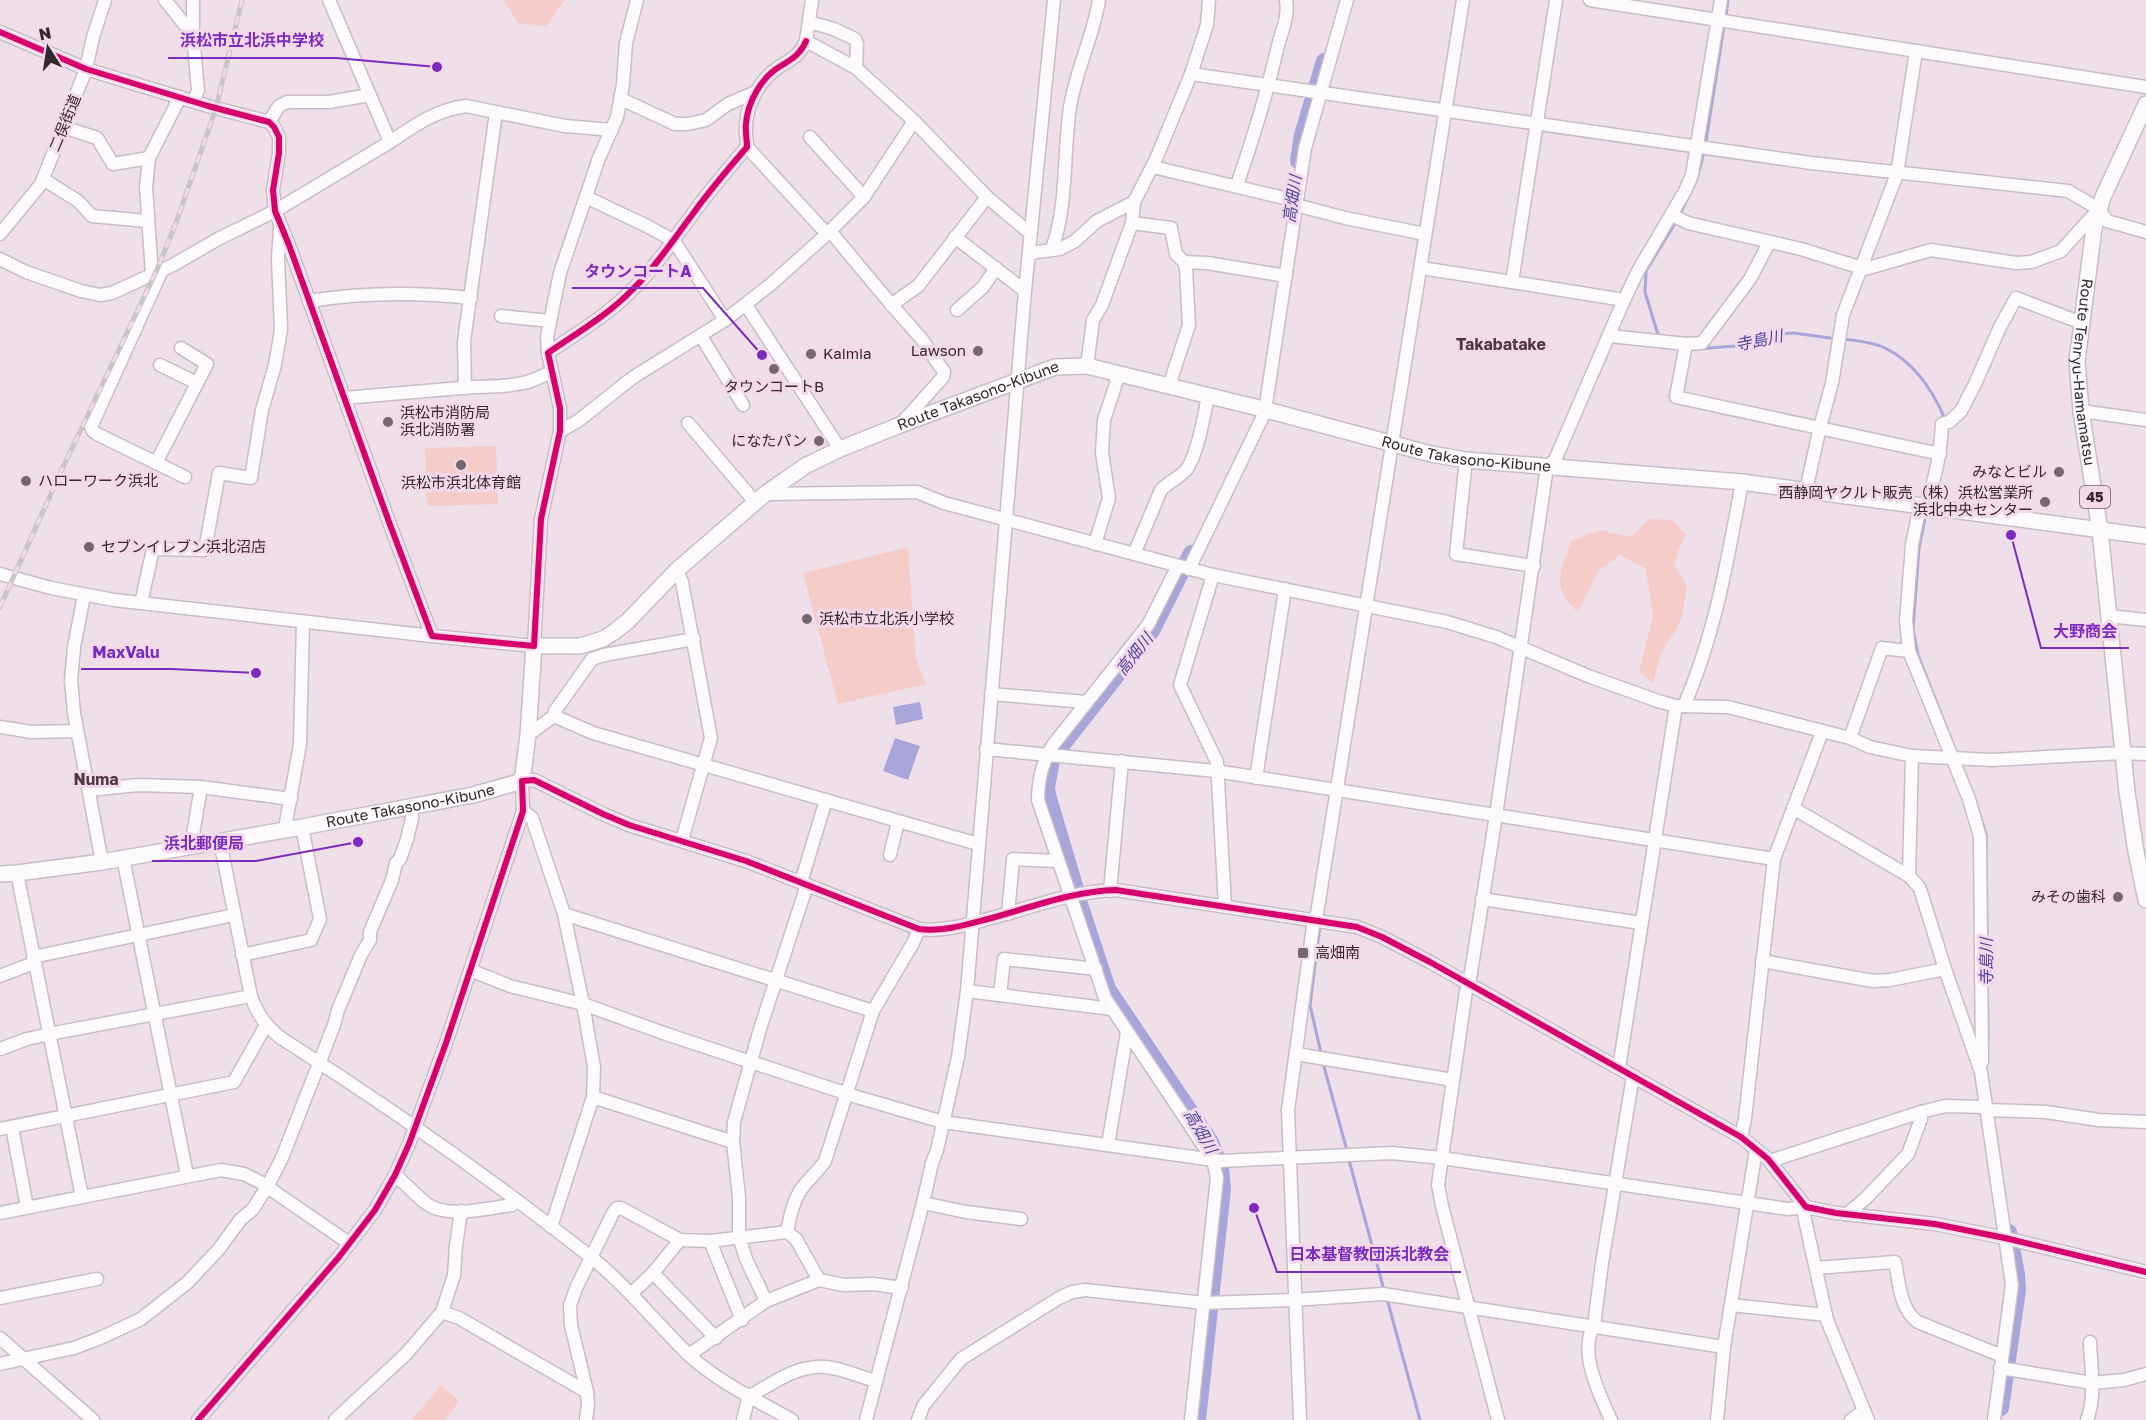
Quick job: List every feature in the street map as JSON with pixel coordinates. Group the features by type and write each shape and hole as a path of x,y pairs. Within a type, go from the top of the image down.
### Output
{"main road":[{"name":"Route Tenryu-Hamamatsu","path":"2146,104 2099,209 2094,228 2077,361 2081,411 2100,530 2122,753 2141,852 2146,900"},
{"name":"Route Takasono-Kibune","path":"534,646 572,647 603,639 628,621 677,570 760,498 805,466 900,425 1055,367 1087,366 1394,444 1466,460 1742,482 2146,536"},
{"path":"522,781 528,735 534,646"},
{"name":"Route Takasono-Kibune","path":"0,874 102,862 285,828 302,827 493,791 522,781"}],"street":[{"name":"二俣街道","path":"0,234 43,179 86,69 105,0"},
{"path":"165,0 193,35"},
{"path":"194,0 193,35 198,90 194,101"},
{"path":"329,0 390,142"},
{"path":"0,574 84,596 534,646 541,519 560,431 560,408 546,342 560,273 599,158 617,117 626,44 637,0"},
{"path":"812,0 803,49 796,57 775,70 756,92 746,121 747,147 829,233 922,340 944,374 900,425"},
{"path":"866,1420 944,1122 958,1057 967,991 1025,291 1054,0"},
{"path":"1053,249 1059,229 1072,97 1092,34 1099,0"},
{"path":"1087,366 1093,320 1102,305 1132,223 1134,202 1153,167 1191,74 1207,25 1209,0"},
{"path":"1237,185 1258,126 1269,85 1287,14 1286,0"},
{"path":"1191,1420 1208,1303 1217,1179 1216,1160 1105,998 1038,800 1038,782 1047,754 1148,625 1184,568 1265,410 1282,276 1315,92 1347,0"},
{"path":"1300,1420 1288,1159 1289,1090 1394,444 1463,0"},
{"path":"1512,282 1556,0"},
{"path":"1590,0 2146,87"},
{"path":"1498,1420 1438,1185 1466,991 1469,985 1522,647 1547,467 1556,460 1638,271 1676,217 1692,175 1721,0"},
{"path":"809,22 834,29 855,39 857,44 856,68"},
{"path":"0,32 86,69 269,122 274,127 279,137 273,190 275,212 432,636"},
{"path":"806,41 856,68 915,121 987,197 1031,234"},
{"path":"1806,490 1832,383 1843,315 1897,174 1916,51"},
{"path":"1191,74 1897,174 2068,191 2099,209 2107,220 2146,231"},
{"path":"621,99 675,124 688,124 706,120 728,104 756,92"},
{"path":"269,122 279,106 288,102 329,102 370,94"},
{"path":"180,97 149,158 146,187 147,221 157,272 91,427 97,434 185,477"},
{"path":"0,259 26,273 100,295 124,289 218,239 275,212 430,115 450,108 466,106 565,126 612,130"},
{"path":"465,387 464,341 496,113"},
{"path":"560,431 578,422 648,368 746,305 829,233 864,197 915,121"},
{"path":"63,127 97,138 113,164 149,158"},
{"path":"810,137 864,197"},
{"path":"548,353 591,324 628,294 674,241 716,183 747,147"},
{"path":"1153,167 1237,185 1346,218 1425,234"},
{"path":"43,179 78,201 92,216 147,221"},
{"path":"586,197 674,241 725,320"},
{"path":"891,305 918,286 987,197"},
{"path":"1029,253 1060,249 1075,241 1096,221 1134,202"},
{"path":"1676,217 1688,223 1801,249 1865,269 1931,250 2016,263 2031,262 2061,251 2099,209"},
{"path":"1132,223 1172,228 1176,254 1184,262 1186,269 1189,325 1169,386"},
{"path":"141,603 153,549 205,550 219,473 251,478 262,410 275,364 281,330 278,259 281,224"},
{"path":"955,237 1025,291"},
{"path":"1610,336 1660,341 1686,347 1702,343 1750,279 1769,243"},
{"path":"1184,262 1207,263 1282,276"},
{"path":"957,310 983,287 996,268"},
{"path":"1421,268 1624,300"},
{"path":"309,301 376,293 437,294 471,298"},
{"path":"1981,1072 1980,837 1957,758 1909,651 1906,620 1912,545 1923,505 1937,472 1945,423 1961,411 2016,298 2082,323"},
{"path":"746,305 840,449"},
{"path":"501,316 550,321"},
{"path":"701,336 743,405"},
{"path":"1686,347 1676,397 1940,454"},
{"path":"156,463 206,367 206,362 181,348"},
{"path":"160,365 197,383"},
{"path":"344,398 465,387 507,387 538,379 551,371"},
{"path":"1095,544 1109,498 1102,453 1104,420 1119,374"},
{"path":"1134,554 1161,490 1186,470 1201,430 1208,396"},
{"path":"2081,411 2146,420"},
{"path":"688,423 760,498 917,492 945,503 1184,568 1448,622 1522,647 1588,676 1680,706 1728,707 1850,738 1870,747 1912,756 1992,760 2122,753 2146,754"},
{"path":"1466,460 1456,554 1534,566"},
{"path":"1619,1068 1641,923 1680,706 1699,671 1720,600 1742,482"},
{"path":"677,570 682,582 694,639 711,738 682,840"},
{"path":"1213,575 1180,685 1216,762 1224,906"},
{"path":"1256,778 1285,589"},
{"path":"84,596 74,647 71,681 77,730 102,862"},
{"path":"2109,616 2146,620"},
{"path":"285,828 300,744 303,622"},
{"path":"528,735 554,716 555,711 592,659 694,639"},
{"path":"1850,738 1882,648 1909,651"},
{"path":"991,694 1086,702"},
{"path":"554,716 593,733 978,844"},
{"path":"0,727 32,732 77,730"},
{"path":"1741,1137 1745,1119 1774,859 1822,732"},
{"path":"986,749 1216,771 1774,859"},
{"path":"1909,876 1912,756"},
{"path":"1110,891 1122,761"},
{"path":"198,1420 332,1266 375,1210 395,1175 415,1127 523,811 522,781 534,780 603,814 644,830 682,840 919,929 944,930 1070,897 1110,891 1131,891 1357,927 1374,933 1741,1137 1770,1161 1806,1207"},
{"path":"89,790 138,785 201,787 291,799"},
{"path":"191,846 201,787"},
{"path":"766,1301 739,1237 739,1197 733,1142 737,1106 776,981 826,800"},
{"path":"0,1364 74,1348 141,1319 176,1293 205,1264 240,1220 253,1209 282,1158 338,1010 361,955 370,940 370,932 407,839 412,806"},
{"path":"1793,808 1909,876 1919,887 1981,1072 2009,1239 2012,1285 2004,1366 1994,1420"},
{"path":"523,811 532,818 564,914 594,1067 593,1097 551,1227"},
{"path":"890,855 898,822"},
{"path":"242,955 311,940 320,919 302,827"},
{"path":"220,841 251,996 256,1010 266,1025 281,1038 415,1127 592,1258 632,1294 689,1355 705,1368 792,1420"},
{"path":"123,858 187,1175"},
{"path":"1008,914 1013,859 1058,861"},
{"path":"17,873 82,1197"},
{"path":"1482,899 1641,923"},
{"path":"564,914 873,1011"},
{"path":"0,976 34,960 140,934 234,915"},
{"path":"787,1232 793,1205 801,1189 825,1161 873,1011 919,929"},
{"path":"1000,995 1004,958 1096,969"},
{"path":"1762,961 1873,981 1890,980 1945,969"},
{"path":"470,970 510,986 583,1004 669,1035 944,1122 1216,1160 1288,1159 1391,1153 1442,1158 1748,1204 1788,1209 1806,1207 1847,1214 1917,1221 2009,1239 2146,1272"},
{"path":"967,991 1112,1009"},
{"path":"0,1049 49,1034 251,996"},
{"path":"27,1207 6,1128 234,1082 266,1025"},
{"path":"1108,1145 1127,1032"},
{"path":"1296,1054 1453,1080"},
{"path":"1611,1420 1598,1390 1589,1355 1589,1335 1594,1326 1614,1184 1633,1076"},
{"path":"593,1097 733,1142"},
{"path":"1770,1161 1945,1106 2046,1112 2099,1120 2146,1122"},
{"path":"1847,1214 1908,1154 1921,1119 1921,1112"},
{"path":"1717,1420 1724,1347 1756,1150"},
{"path":"0,1213 187,1175 231,1170 244,1174 267,1187 349,1243"},
{"path":"395,1175 428,1204 444,1211 512,1205 517,1201"},
{"path":"923,1203 966,1212 1020,1219"},
{"path":"1806,1207 1804,1215 1826,1316 1866,1416 1851,1420"},
{"path":"586,1420 588,1405 586,1392 569,1312 572,1296 617,1208 621,1208 680,1240 710,1241 787,1232 796,1239 819,1280"},
{"path":"335,1420 406,1354 442,1311 454,1275 460,1211"},
{"path":"632,1294 680,1240"},
{"path":"710,1241 742,1320"},
{"path":"1816,1268 1895,1262 1905,1309 1910,1317 2004,1366 2092,1383 2124,1380 2146,1374"},
{"path":"653,1273 716,1338"},
{"path":"0,1298 97,1279"},
{"path":"689,1355 766,1301 819,1280 844,1285 873,1284 902,1288"},
{"path":"918,1420 923,1406 961,1359 1072,1292 1095,1290 1208,1303 1383,1294 1724,1347"},
{"path":"1731,1305 1826,1316"},
{"path":"442,1311 459,1318 586,1392"},
{"path":"0,1338 93,1420"},
{"path":"2087,1420 2090,1412 2092,1383 2090,1342"},
{"path":"749,1395 792,1373 825,1367 876,1381"},
{"path":"742,1420 749,1395"}],"shaded area":[{"path":"504,0 565,0 546,26 518,23"},
{"name":"浜松市浜北体育館","path":"496,446 498,504 427,506 425,448"},
{"path":"1650,519 1672,520 1686,535 1679,547 1674,566 1687,584 1683,614 1661,653 1653,683 1639,672 1653,616 1646,569 1620,555 1598,571 1578,612 1564,595 1560,578 1571,541 1600,530 1631,537"},
{"path":"908,547 916,659 926,684 838,704 803,573"},
{"path":"441,1385 459,1401 445,1420 412,1420"}],"water":[{"path":"920,702 923,719 896,725 893,707"},
{"path":"895,738 920,746 908,780 883,771"}],"waterway":[{"name":"寺島川","path":"1726,16 1728,0"},
{"name":"寺島川","path":"1706,141 1724,26"},
{"name":"高畑川","path":"1298,161 1302,135 1324,61"},
{"name":"寺島川","path":"1680,214 1697,179 1704,152"},
{"name":"寺島川","path":"1659,338 1645,292 1646,271 1677,220"},
{"name":"寺島川","path":"1696,349 1735,346 1779,334 1794,333 1837,339"},
{"name":"寺島川","path":"1844,339 1880,346 1905,361 1914,369 1935,398 1945,419"},
{"name":"寺島川","path":"1945,451 1947,434"},
{"name":"寺島川","path":"1926,514 1919,548 1913,629 1918,655 1953,744"},
{"name":"高畑川","path":"1060,748 1152,631 1191,553"},
{"name":"高畑川","path":"1052,760 1047,787 1048,795 1076,889"},
{"name":"寺島川","path":"1974,797 1986,834 1988,1038"},
{"name":"高畑川","path":"1080,904 1108,989 1211,1142 1221,1169 1223,1189 1198,1420"},
{"path":"1320,925 1310,1005 1321,1053"},
{"path":"1323,1063 1346,1147"},
{"path":"1349,1160 1384,1290"},
{"name":"寺島川","path":"2001,1408 2018,1290 2009,1232"},
{"path":"1387,1299 1420,1420"}],"railway":[{"path":"0,607 63,467 156,272 176,223 216,108 242,0"}],"cycle path":[{"path":"0,32 86,69 269,122 274,127 279,137 273,190 275,211 432,636 534,646 541,519 560,431 560,408 548,353 613,308 664,254 705,197 747,147 747,115 761,84 772,72 792,59 806,41"},
{"path":"198,1420 339,1257 375,1210 395,1175 409,1144 446,1043 523,811 522,781 534,780 629,825 746,861 919,929 937,930 954,927 1084,893 1116,890 1357,927 1430,962 1741,1137 1768,1159 1806,1207 1836,1213 1935,1224 2005,1238 2146,1272"}],"place":[{"name":"浜松市立北浜中学校","path":"437,67"},
{"name":"Lawson","path":"978,351"},
{"name":"Kaimia","path":"811,354"},
{"name":"タウンコートA","path":"762,355"},
{"name":"タウンコートB","path":"774,369"},
{"name":"浜松市消防局 浜北消防署","path":"388,422"},
{"name":"になたパン","path":"819,441"},
{"name":"浜松市浜北体育館","path":"461,465"},
{"name":"みなとビル","path":"2059,472"},
{"name":"ハローワーク浜北","path":"26,481"},
{"name":"西静岡ヤクルト販売（株）浜松営業所 浜北中央センター","path":"2045,502"},
{"name":"大野商会","path":"2011,535"},
{"name":"セブンイレブン浜北沼店","path":"89,547"},
{"name":"浜松市立北浜小学校","path":"807,619"},
{"name":"MaxValu","path":"256,673"},
{"name":"浜北郵便局","path":"358,842"},
{"name":"みその歯科","path":"2118,897"},
{"name":"高畑南","path":"1303,953"},
{"name":"日本基督教団浜北教会","path":"1254,1208"}],"district":[{"name":"Takabatake","path":"1501,344"},
{"name":"Numa","path":"96,779"}]}
